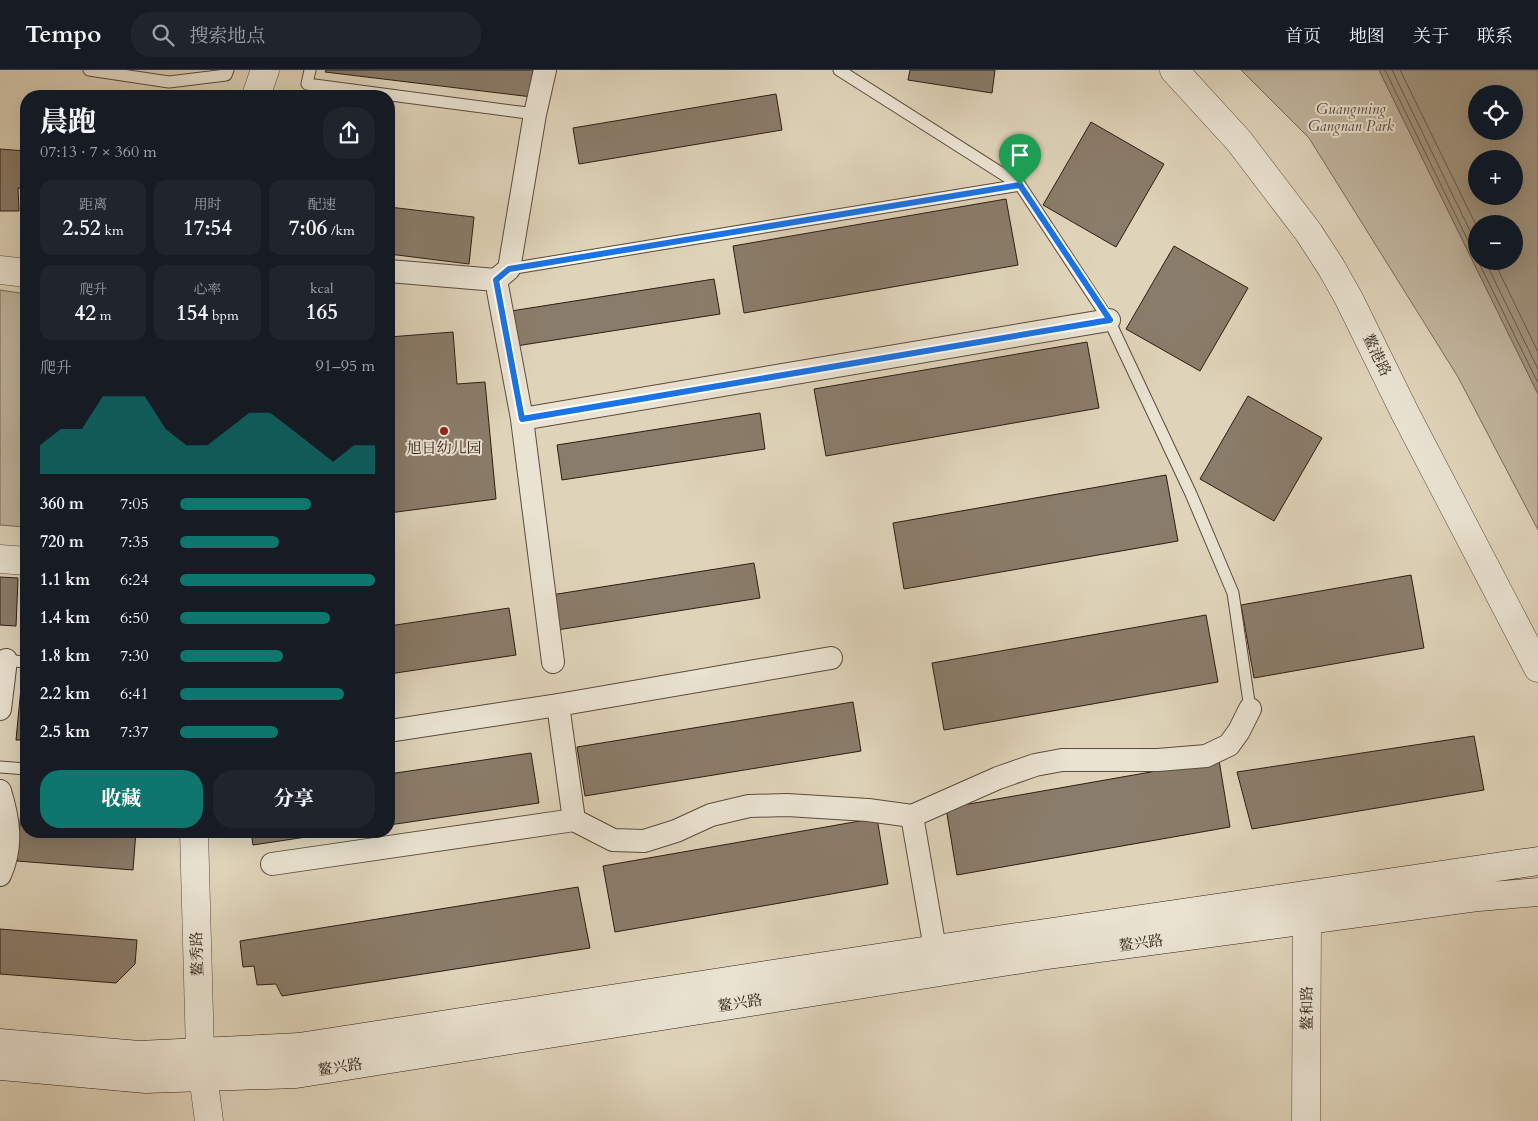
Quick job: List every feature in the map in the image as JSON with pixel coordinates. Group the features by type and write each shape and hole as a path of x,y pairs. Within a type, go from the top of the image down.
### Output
{"main road":[{"path":"258,90 264,70"},
{"name":"鳌港路","path":"1174,70 1239,141 1309,233 1331,267 1538,668"},
{"path":"0,270 20,272"},
{"path":"0,558 20,560"},
{"name":"鳌秀路","path":"194,838 202,1064 209,1121"},
{"path":"1477,884 1538,861"},
{"path":"1477,884 1538,892"},
{"name":"鳌兴路","path":"0,1043 139,1056 296,1074 938,960 1051,955 1305,909 1477,884"},
{"name":"鳌和路","path":"1305,909 1306,1121"},
{"name":"鳌兴路","path":"0,1066 146,1079 202,1064"}],"street":[{"path":"546,70 535,114 503,274 553,662"},
{"path":"395,271 503,274"},
{"path":"522,419 1110,320"},
{"path":"395,731 558,706 831,658"},
{"path":"0,708 11,661"},
{"path":"558,706 574,820"},
{"path":"272,864 574,820 613,840 644,841 676,831 711,815 749,806 787,805 868,810 912,816 998,778 1034,765 1062,760 1158,760 1206,756 1229,745 1239,731 1250,709"},
{"path":"0,791 8,817 6,862 0,875"},
{"path":"912,816 938,960"}],"lane":[{"path":"89,70 170,82 226,75 228,70"},
{"path":"310,70 307,84 353,90"},
{"path":"839,70 1020,185 1110,320 1191,494 1233,593 1250,709"},
{"path":"395,96 535,114"},
{"path":"503,274 1020,185"},
{"path":"0,767 20,769"}],"green space":[{"name":"Guangming Gangnan Park","path":"1241,70 1379,70 1468,251 1468,270 1477,270 1538,394 1538,530 1458,377 1309,138"},
{"path":"0,290 20,293 20,527 0,525"}],"water":[{"path":"1379,70 1538,70 1538,394 1477,270 1523,270 1523,215 1468,215 1468,251"}],"building":[{"path":"326,70 536,70 532,97 325,72"},
{"path":"910,70 995,70 992,93 908,80"},
{"path":"776,94 782,130 579,164 573,128"},
{"path":"1091,122 1164,164 1116,247 1043,205"},
{"path":"0,149 20,151 19,211 0,211"},
{"path":"1006,199 1018,265 744,313 733,246"},
{"path":"395,208 474,217 469,264 395,255"},
{"path":"1174,246 1248,288 1200,371 1126,329"},
{"path":"714,279 720,314 516,346 511,311"},
{"path":"453,332 457,384 485,382 496,499 395,512 395,337"},
{"path":"1087,342 1099,408 826,456 814,389"},
{"path":"1248,396 1322,438 1274,521 1200,479"},
{"path":"760,413 765,449 562,480 557,445"},
{"path":"1166,475 1178,541 904,589 893,523"},
{"path":"754,563 760,598 557,630 551,595"},
{"path":"1411,575 1424,648 1254,678 1241,605"},
{"path":"0,577 18,578 16,626 0,625"},
{"path":"509,608 516,655 395,673 395,625"},
{"path":"1206,615 1218,682 944,730 932,663"},
{"path":"20,698 20,740 16,740"},
{"path":"853,702 861,751 585,796 577,747"},
{"path":"1474,736 1484,790 1252,829 1237,772"},
{"path":"531,753 539,803 395,824 395,773"},
{"path":"1219,760 1230,827 957,875 946,808"},
{"path":"877,818 888,884 615,932 603,866"},
{"path":"20,823 20,838 135,838 133,870 17,861"},
{"path":"252,838 300,838 253,845"},
{"path":"578,887 590,948 282,996 276,984 257,985 254,966 243,967 240,941"},
{"path":"0,929 137,940 135,964 116,983 0,974"}],"place":[{"name":"旭日幼儿园","path":"444,431"}],"route":[{"path":"1020,185 1110,320 522,419 496,280 509,269 1020,185"}]}
